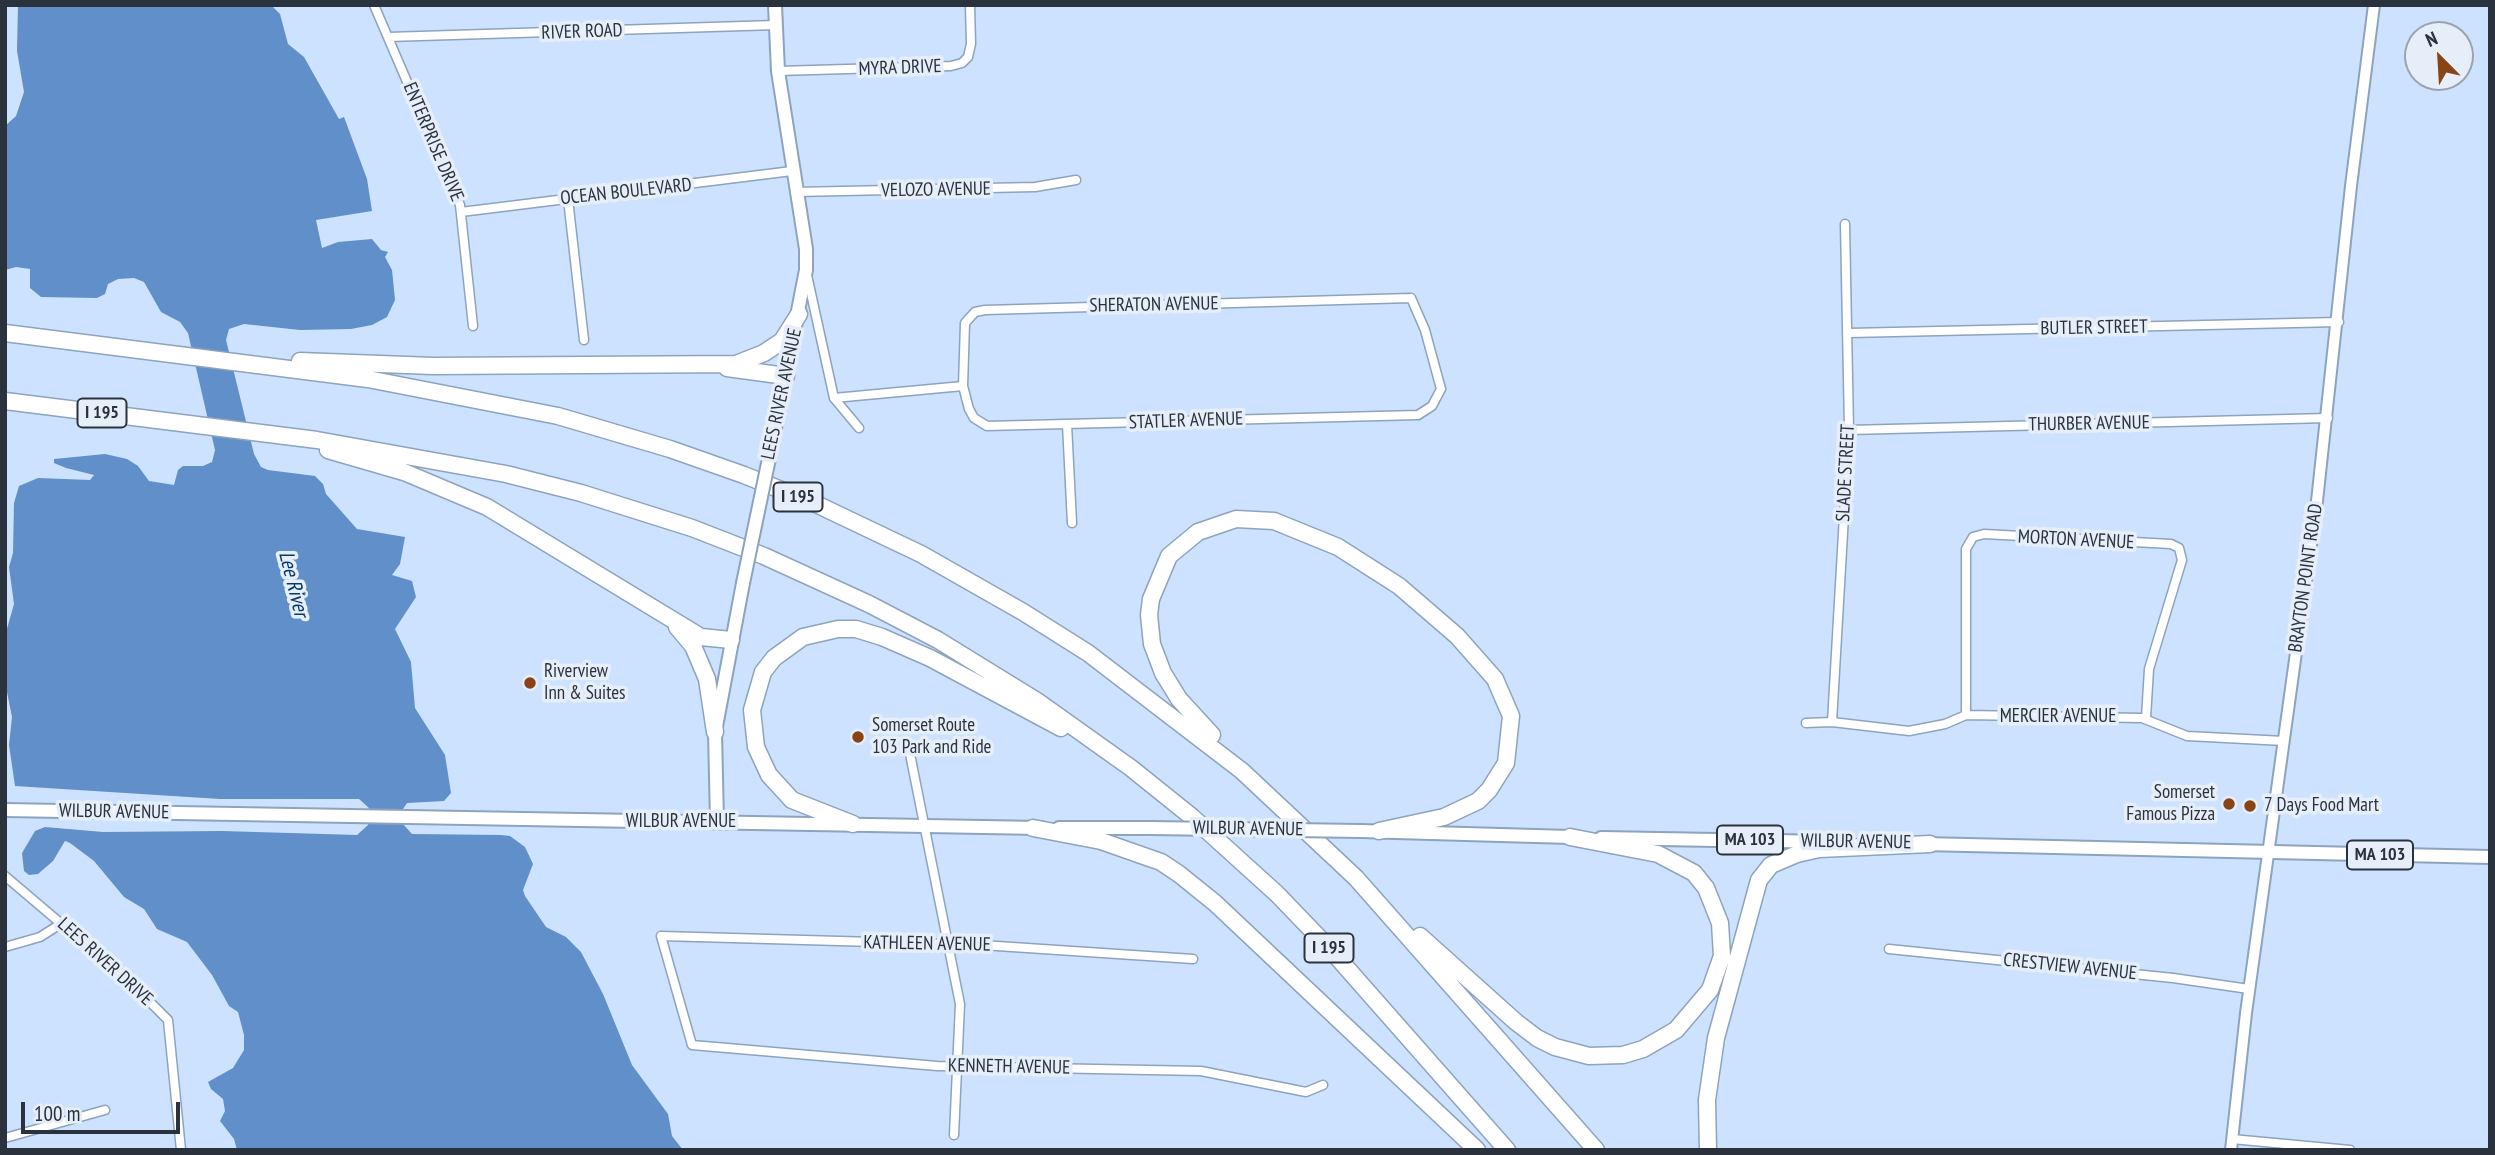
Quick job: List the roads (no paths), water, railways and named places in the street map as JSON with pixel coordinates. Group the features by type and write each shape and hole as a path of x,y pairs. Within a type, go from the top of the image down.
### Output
{"highway":[{"path":"246,363 736,363 764,353 782,341 799,314"},
{"name":"I 195","path":"5,333 432,389 558,416 670,449 816,504 944,566 1045,625 1152,699 1272,797 1356,878 1596,1150"},
{"path":"683,363 786,376"},
{"name":"I 195","path":"5,401 260,432 431,458 519,477 618,504 716,537 834,587 938,640 1037,701 1131,768 1211,834 1304,921 1507,1150"},
{"path":"278,435 404,472 487,507 701,636 731,640"},
{"path":"1272,797 1179,699 1157,660 1149,630 1151,599 1169,556 1198,532 1236,519 1274,521 1295,528 1338,547 1399,586 1431,610 1480,659 1504,696 1511,716 1509,747 1506,763 1489,790 1478,801 1444,817 1379,831"},
{"path":"659,612 681,630 697,654 707,679 715,732"},
{"path":"853,824 792,800 769,775 756,747 752,710 764,673 774,658 789,646 819,632 856,629 881,637 971,679 1131,768"},
{"path":"1033,828 1101,841 1161,862 1179,874 1215,903 1477,1150"},
{"path":"1356,878 1537,1038 1589,1056 1623,1055 1643,1049 1676,1030 1702,1004 1722,956 1720,923 1706,888 1694,873 1676,862 1658,854 1570,837"},
{"path":"1707,1150 1707,1100 1716,1038 1759,880 1772,865 1797,854 1819,849 1930,844"}],"main road":[{"name":"LEES RIVER AVENUE","path":"717,822 715,732 806,270 778,71 775,5"},
{"name":"WILBUR AVENUE","path":"5,810 1033,828 1379,831 2490,857"}],"street":[{"name":"ENTERPRISE DRIVE","path":"374,5 461,212 473,326"},
{"name":"MYRA DRIVE","path":"778,71 951,66 962,63 968,57 971,44 970,5"},
{"name":"BRAYTON POINT ROAD","path":"2231,1144 2249,989 2328,418 2351,187 2374,5"},
{"name":"RIVER ROAD","path":"388,37 776,25"},
{"name":"OCEAN BOULEVARD","path":"461,212 792,170"},
{"name":"VELOZO AVENUE","path":"795,192 1035,187 1076,180"},
{"path":"568,199 584,341"},
{"name":"SLADE STREET","path":"1832,722 1849,430 1845,224"},
{"path":"806,270 834,398 859,428"},
{"name":"SHERATON AVENUE","path":"963,386 965,323 975,313 985,310 1411,298 1425,330 1439,379 1441,390 1432,406"},
{"name":"BUTLER STREET","path":"1849,332 2339,322"},
{"path":"834,398 963,386"},
{"name":"STATLER AVENUE","path":"963,386 969,409 981,424 1418,415 1432,406"},
{"name":"THURBER AVENUE","path":"1849,430 2328,418"},
{"path":"1067,424 1072,523"},
{"name":"MORTON AVENUE","path":"1966,715 1966,549 1973,537 1984,534 2171,544 2179,548 2182,560 2148,669 2146,718"},
{"name":"MERCIER AVENUE","path":"1806,723 1832,722 1909,731 1937,726 1966,715 2146,718 2187,736 2284,741"},
{"path":"909,749 960,1004 954,1135"},
{"name":"LEES RIVER DRIVE","path":"5,876 131,983 168,1020 181,1150"},
{"path":"5,947 40,937 62,923"},
{"name":"KATHLEEN AVENUE","path":"692,1045 661,936 1078,950 1193,959"},
{"name":"CRESTVIEW AVENUE","path":"1889,949 2161,977 2249,989"},
{"name":"KENNETH AVENUE","path":"692,1045 958,1066 1201,1071 1307,1092 1323,1085"},
{"path":"5,1138 105,1110"},
{"path":"2231,1144 2350,1150"}],"water":[{"name":"Lee River","path":"18,5 273,7 280,14 288,44 304,57 339,119 344,117 367,179 372,211 316,220 322,248 338,242 372,239 381,250 388,252 385,257 392,270 395,300 387,317 372,325 351,329 300,330 244,324 229,329 226,340 254,454 261,467 268,470 315,476 323,484 326,494 357,529 405,537 400,564 392,575 412,581 416,597 395,629 411,662 415,708 445,755 451,793 444,801 407,803 401,812 402,823 412,834 510,836 525,847 533,864 523,890 525,896 546,927 566,937 581,952 603,994 632,1065 668,1114 672,1136 683,1150 237,1150 234,1139 220,1121 225,1111 223,1099 211,1089 208,1082 233,1068 244,1050 244,1035 238,1012 229,1006 212,975 187,942 157,929 144,909 124,897 94,861 70,843 65,841 53,861 38,874 29,875 24,871 22,853 35,831 45,827 103,832 222,831 357,835 368,825 369,808 359,799 220,799 15,786 9,745 12,717 5,682 5,636 14,604 9,567 13,553 14,503 19,486 38,478 90,480 94,475 66,468 54,463 54,459 105,454 127,459 138,466 149,481 174,485 178,470 183,466 203,466 212,462 215,450 188,333 180,322 161,312 144,282 134,278 118,279 108,284 105,294 97,298 41,297 30,288 30,269 16,267 5,270 5,126 16,116 24,92 17,51"}],"place":[{"name":"Riverview Inn & Suites","path":"530,683"},
{"name":"Somerset Route 103 Park and Ride","path":"858,737"},
{"name":"Somerset Famous Pizza","path":"2229,804"},
{"name":"7 Days Food Mart","path":"2250,806"}]}
